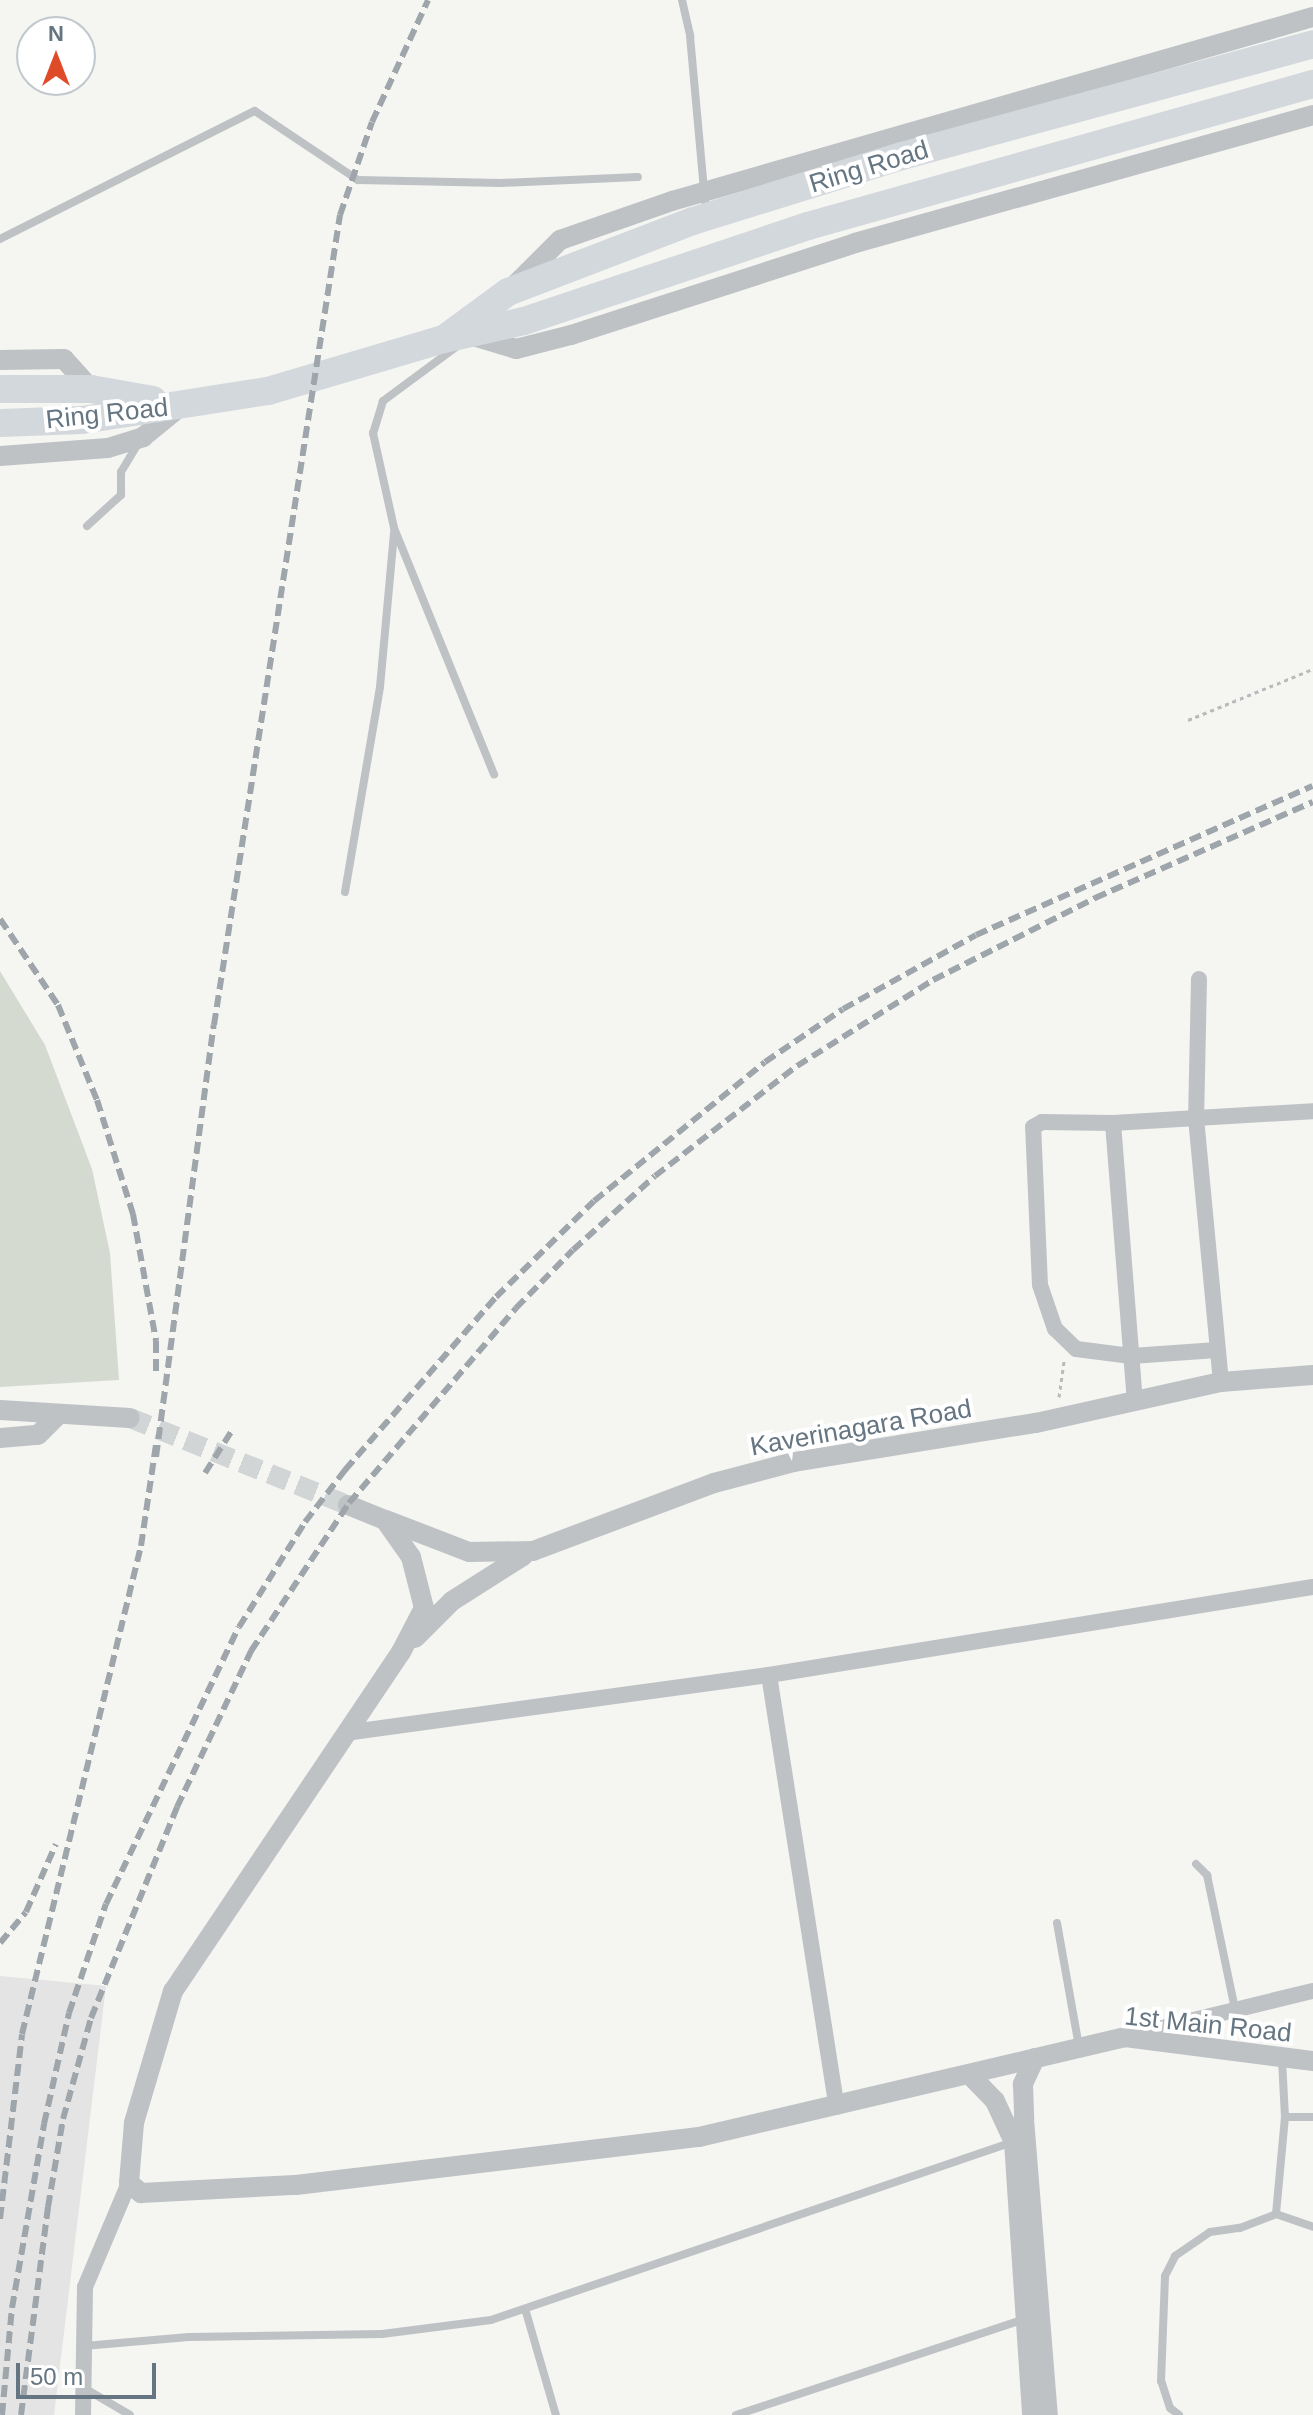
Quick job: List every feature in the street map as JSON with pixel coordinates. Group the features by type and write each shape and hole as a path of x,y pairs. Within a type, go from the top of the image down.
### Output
{"highway":[{"name":"Ring Road","path":"444,339 508,292 704,204 902,156 1313,44"},
{"name":"Ring Road","path":"0,423 82,420 268,391 444,339 473,336 808,226 1313,84"},
{"name":"Ring Road","path":"0,389 91,389 149,400 214,400"}],"street":[{"path":"704,204 1313,17"},
{"path":"473,336 516,349 544,342 855,243 1313,115"},
{"path":"0,360 64,359 91,389"},
{"path":"0,456 108,448 143,437 181,406"},
{"path":"1199,979 1196,1118 1221,1382"},
{"path":"1217,1350 1131,1356 1076,1349 1055,1329 1040,1285 1030,1137 1042,1122 1113,1123 1313,1111"},
{"path":"1113,1123 1135,1402"},
{"name":"Kaverinagara Road","path":"348,1505 469,1552 533,1551 714,1483 794,1462 1060,1417 1221,1382 1313,1375"},
{"path":"0,1410 130,1418"},
{"path":"1,1441 38,1435 58,1415"},
{"path":"83,2415 85,2287 129,2183 134,2123 173,1991 401,1652 424,1608 421,1584 411,1557 385,1520"},
{"path":"401,1652 452,1601 533,1551"},
{"path":"345,1733 769,1675 1313,1587"},
{"path":"769,1675 837,2107"},
{"path":"1125,2037 1313,1991"},
{"name":"1st Main Road","path":"129,2183 141,2193 296,2185 699,2137 1004,2068 1125,2037 1313,2061"},
{"path":"1032,2415 1033,2318 1023,2084 1035,2058"},
{"path":"970,2075 995,2101 1014,2142 1033,2318 1048,2415"}],"lane":[{"path":"682,0 690,36 704,204"},
{"path":"0,239 255,111 358,180 501,183 638,177"},
{"path":"473,336 397,387 375,414 373,433 394,528 494,774"},
{"path":"87,526 121,495 121,472 143,437"},
{"path":"345,892 380,687 394,528"},
{"path":"1196,1864 1207,1875 1235,2010"},
{"path":"1057,1923 1079,2048"},
{"path":"1276,2214 1285,2117 1282,2058"},
{"path":"1285,2117 1313,2117"},
{"path":"84,2346 189,2337 382,2334 526,2312 697,2245 1014,2142"},
{"path":"1179,2415 1170,2408 1161,2381 1165,2276 1188,2242 1276,2214 1313,2227"},
{"path":"526,2312 556,2415"},
{"path":"736,2415 1033,2318"},
{"path":"84,2388 130,2415"}],"path":[{"path":"1188,720 1313,669"},
{"path":"1060,1417 1059,1384 1068,1342"}],"shaded area":[{"path":"0,971 45,1045 92,1169 110,1253 119,1380 0,1387"},
{"path":"0,1976 106,1986 54,2415 0,2415"}],"tunnel":[{"path":"130,1418 348,1505"}],"railway":[{"path":"156,1457 214,1025 340,215 372,122 428,0"},
{"path":"2,2415 12,2308 44,2124 69,2013 106,1904 239,1627 305,1522 345,1470 496,1297 594,1201 765,1062 843,1009 976,935 1313,786"},
{"path":"21,2415 48,2207 63,2119 91,2018 177,1807 251,1651 349,1503 516,1308 573,1250 655,1176 797,1066 933,980 1095,898 1313,802"},
{"path":"0,919 58,1005 97,1100 133,1214 156,1341 156,1377"},
{"path":"205,1473 231,1432"},
{"path":"0,2219 22,2034 141,1546 156,1445"},
{"path":"0,1943 26,1912 56,1844"}]}
